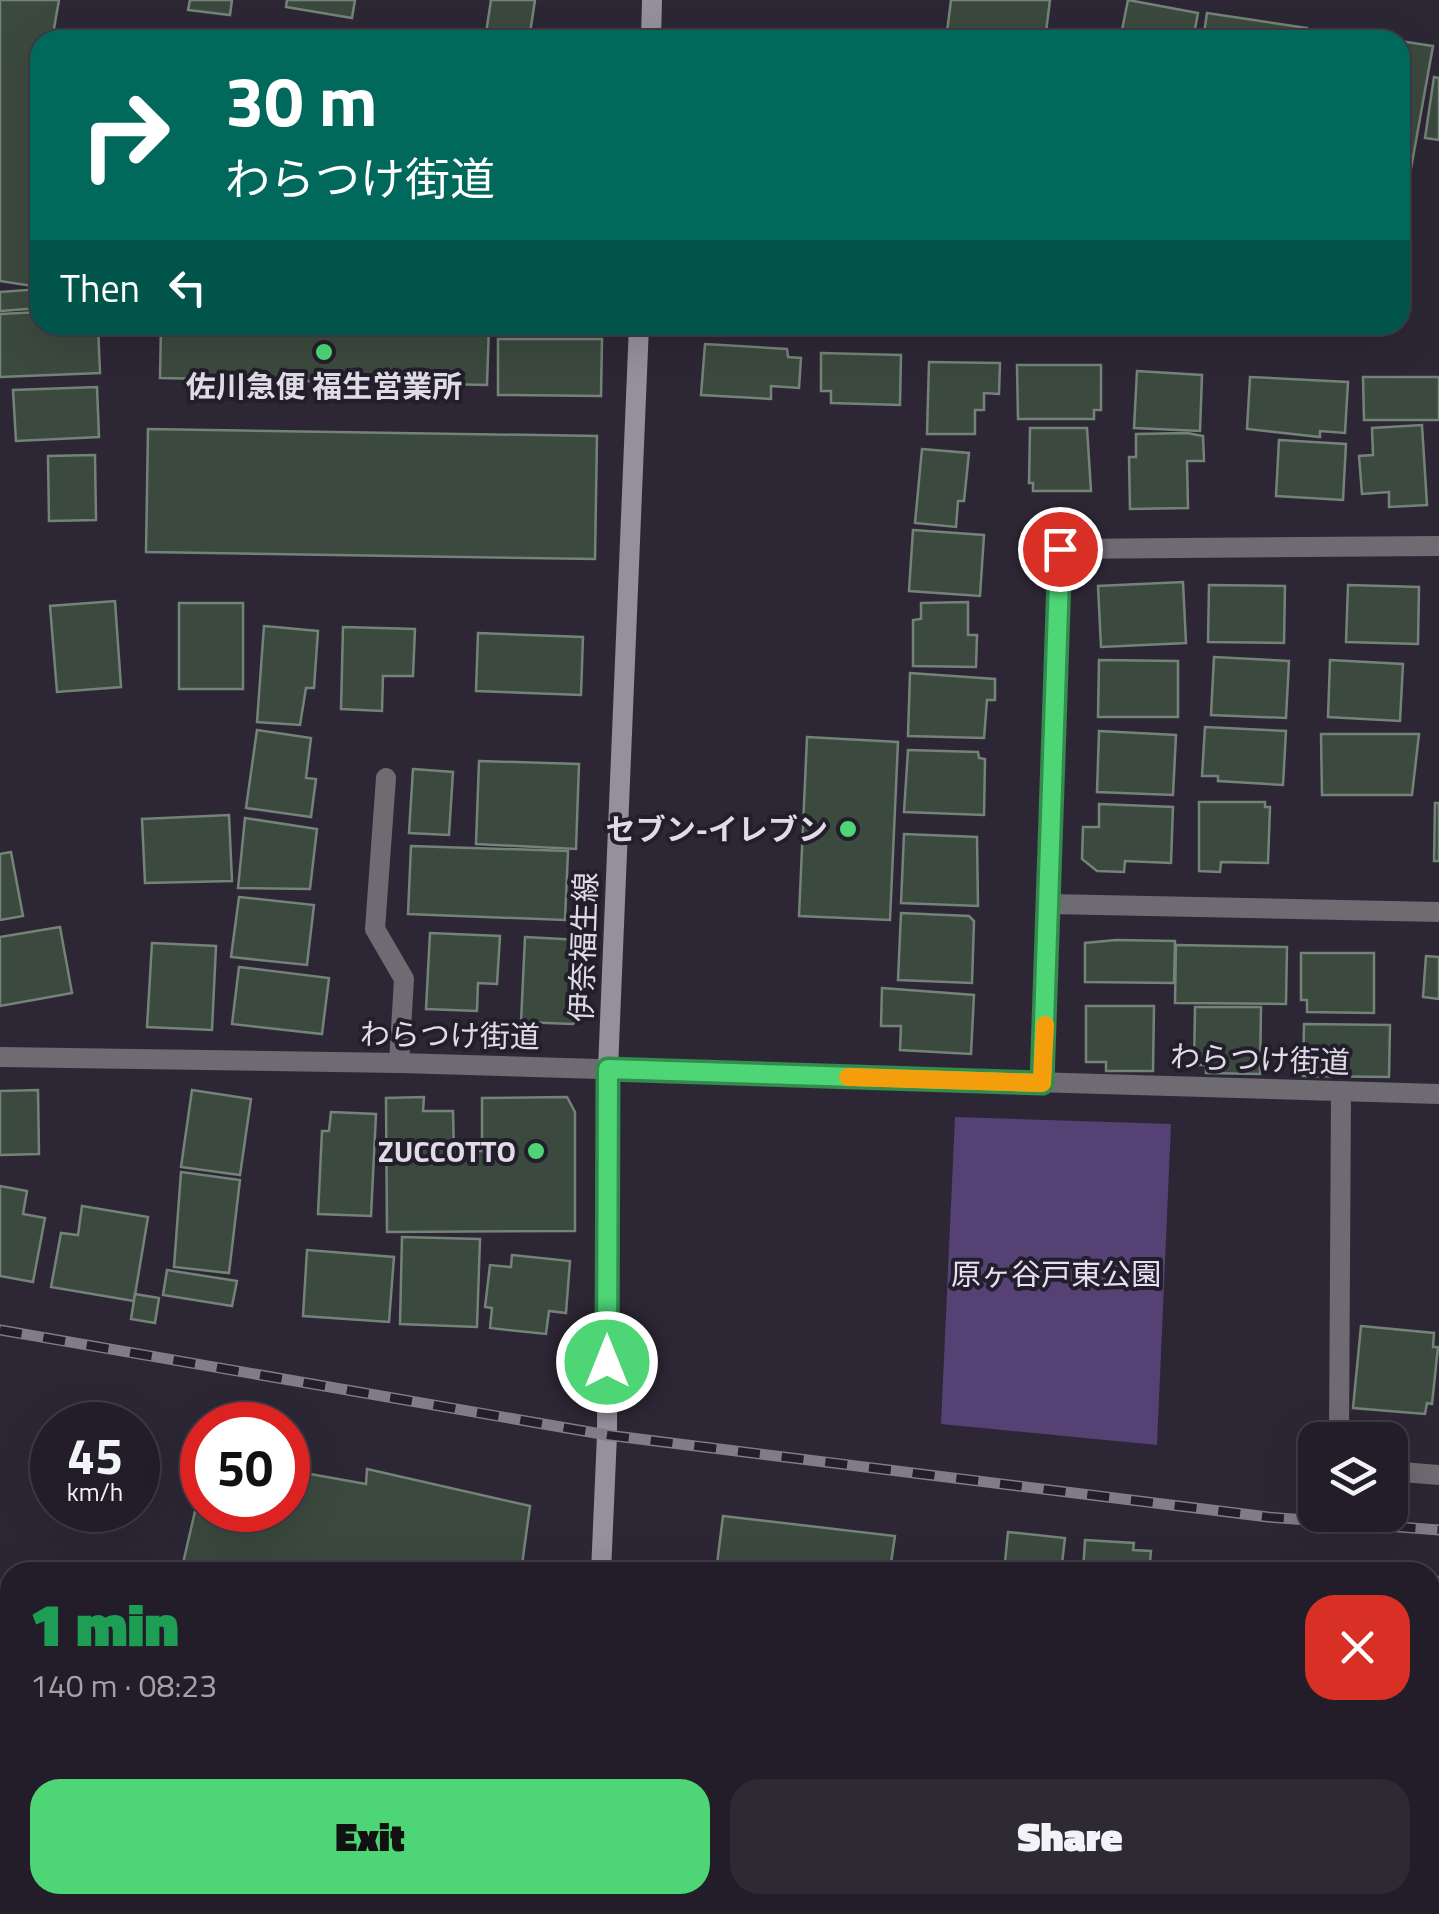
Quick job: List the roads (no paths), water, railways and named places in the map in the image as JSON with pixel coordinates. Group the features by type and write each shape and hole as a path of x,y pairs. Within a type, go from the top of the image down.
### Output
{"main road":[{"path":"651,30 652,0"},
{"name":"伊奈福生線","path":"601,1562 607,1435 608,1069 639,335"}],"street":[{"path":"1042,1083 1060,549 1439,546"},
{"path":"386,778 375,929 404,980 399,1064"},
{"path":"1050,904 1439,912"},
{"name":"わらつけ街道","path":"0,1057 608,1069 1439,1094"},
{"path":"1339,1422 1341,1091"},
{"path":"1408,1473 1439,1476"}],"railway":[{"path":"0,1330 607,1435 1268,1517 1439,1530"}],"place":[{"name":"佐川急便 福生営業所","path":"324,352"},
{"name":"セブン-イレブン","path":"848,829"},
{"name":"ZUCCOTTO","path":"536,1151"}],"park label":[{"name":"原ヶ谷戸東公園","path":"1056,1274"}]}
